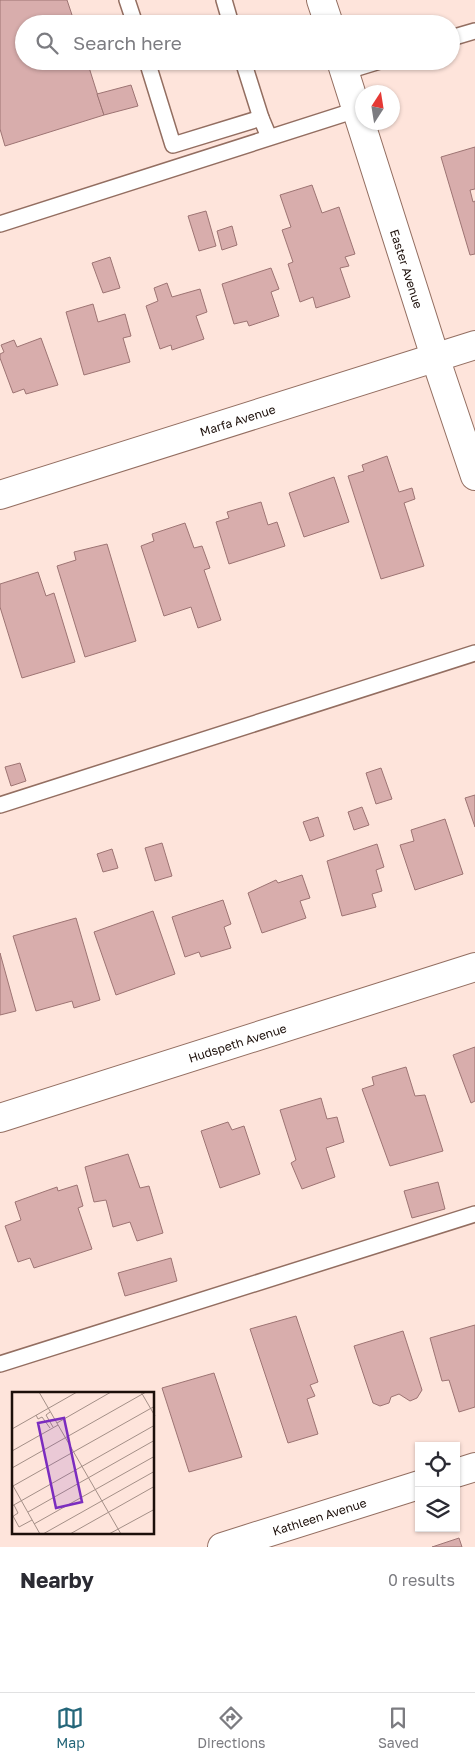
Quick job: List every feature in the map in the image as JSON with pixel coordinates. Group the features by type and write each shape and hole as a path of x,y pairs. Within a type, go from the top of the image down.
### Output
{"street":[{"path":"321,0 326,15"},
{"name":"Easter Avenue","path":"343,70 355,107"},
{"name":"Easter Avenue","path":"362,130 475,476"},
{"name":"Marfa Avenue","path":"0,495 475,345"},
{"name":"Hudspeth Avenue","path":"0,1118 475,967"},
{"path":"460,1472 475,1467"},
{"name":"Kathleen Avenue","path":"222,1547 415,1486"}],"lane":[{"path":"128,0 132,15"},
{"path":"224,0 228,15"},
{"path":"460,35 475,31"},
{"path":"150,70 173,145 261,118"},
{"path":"246,70 269,137"},
{"path":"0,224 355,110"},
{"path":"0,805 475,653"},
{"path":"0,1364 475,1214"}],"building":[{"path":"0,0 67,0 72,15 15,15 15,70 90,70 104,115 5,146 0,129"},
{"path":"131,85 138,106 104,115 97,94"},
{"path":"475,147 475,189 470,190 473,202 475,201 475,254 470,255 441,157"},
{"path":"312,185 322,213 339,207 355,254 345,257 349,266 340,268 350,297 316,308 313,297 300,302 288,264 293,262 282,230 291,227 280,195"},
{"path":"206,211 216,246 199,251 188,216"},
{"path":"232,226 237,245 222,250 217,231"},
{"path":"110,257 120,288 103,293 92,263"},
{"path":"271,268 279,289 271,292 279,316 249,326 247,321 234,324 222,284"},
{"path":"167,283 172,297 200,289 207,312 196,316 204,339 172,350 171,345 160,349 146,306 158,301 154,288"},
{"path":"93,304 98,322 125,314 131,336 123,338 130,362 84,375 66,312"},
{"path":"41,338 58,385 26,394 24,389 13,393 0,358 0,354 4,352 1,345 14,340 17,347"},
{"path":"387,456 399,492 412,488 415,499 404,503 424,566 381,579 348,476 364,471 362,465"},
{"path":"334,477 349,522 304,537 289,493"},
{"path":"261,502 268,525 277,522 285,546 229,564 216,522 229,518 227,512"},
{"path":"185,523 194,548 202,546 210,568 204,570 221,620 198,628 191,607 164,616 141,546 154,541 152,534"},
{"path":"107,544 136,641 85,657 57,566 76,560 74,552"},
{"path":"38,572 46,596 54,593 75,662 22,678 0,607 0,584"},
{"path":"20,763 26,781 11,786 5,767"},
{"path":"381,768 392,799 376,804 366,773"},
{"path":"475,795 475,827 465,798"},
{"path":"362,807 369,825 354,830 348,812"},
{"path":"318,817 324,836 310,841 303,822"},
{"path":"445,819 463,874 415,890 400,845 414,841 411,830"},
{"path":"162,843 172,876 155,881 145,848"},
{"path":"377,844 384,867 376,870 382,891 372,894 376,907 342,916 327,861"},
{"path":"112,849 118,868 103,872 97,854"},
{"path":"302,875 310,898 300,901 306,918 262,933 248,893 276,880 278,883"},
{"path":"223,900 231,924 224,927 231,948 201,957 199,952 185,957 172,917"},
{"path":"153,911 175,974 116,995 94,932"},
{"path":"76,918 100,1000 74,1008 72,1001 36,1011 13,936"},
{"path":"0,953 16,1011 0,1015"},
{"path":"475,1047 475,1101 471,1103 453,1055"},
{"path":"406,1067 415,1096 425,1095 443,1151 390,1166 362,1089 374,1085 372,1077"},
{"path":"321,1098 327,1119 337,1117 344,1142 326,1148 335,1177 302,1189 291,1163 296,1160 280,1110"},
{"path":"228,1122 232,1130 244,1126 260,1174 220,1188 201,1131"},
{"path":"128,1154 140,1188 149,1186 163,1233 137,1241 130,1222 113,1227 106,1200 94,1202 85,1167"},
{"path":"438,1182 445,1209 412,1218 404,1191"},
{"path":"77,1185 83,1206 78,1208 92,1249 34,1268 30,1258 18,1262 5,1226 21,1220 15,1202 57,1187 58,1191"},
{"path":"171,1258 177,1281 125,1296 118,1273"},
{"path":"296,1316 318,1382 310,1385 315,1396 307,1399 318,1434 288,1443 250,1329"},
{"path":"475,1325 475,1407 459,1412 449,1380 442,1381 430,1338"},
{"path":"403,1331 422,1390 417,1398 410,1401 399,1394 391,1397 389,1403 380,1406 373,1403 354,1346"},
{"path":"214,1373 242,1457 189,1472 162,1388"},
{"path":"459,1538 462,1547 432,1547"}]}
